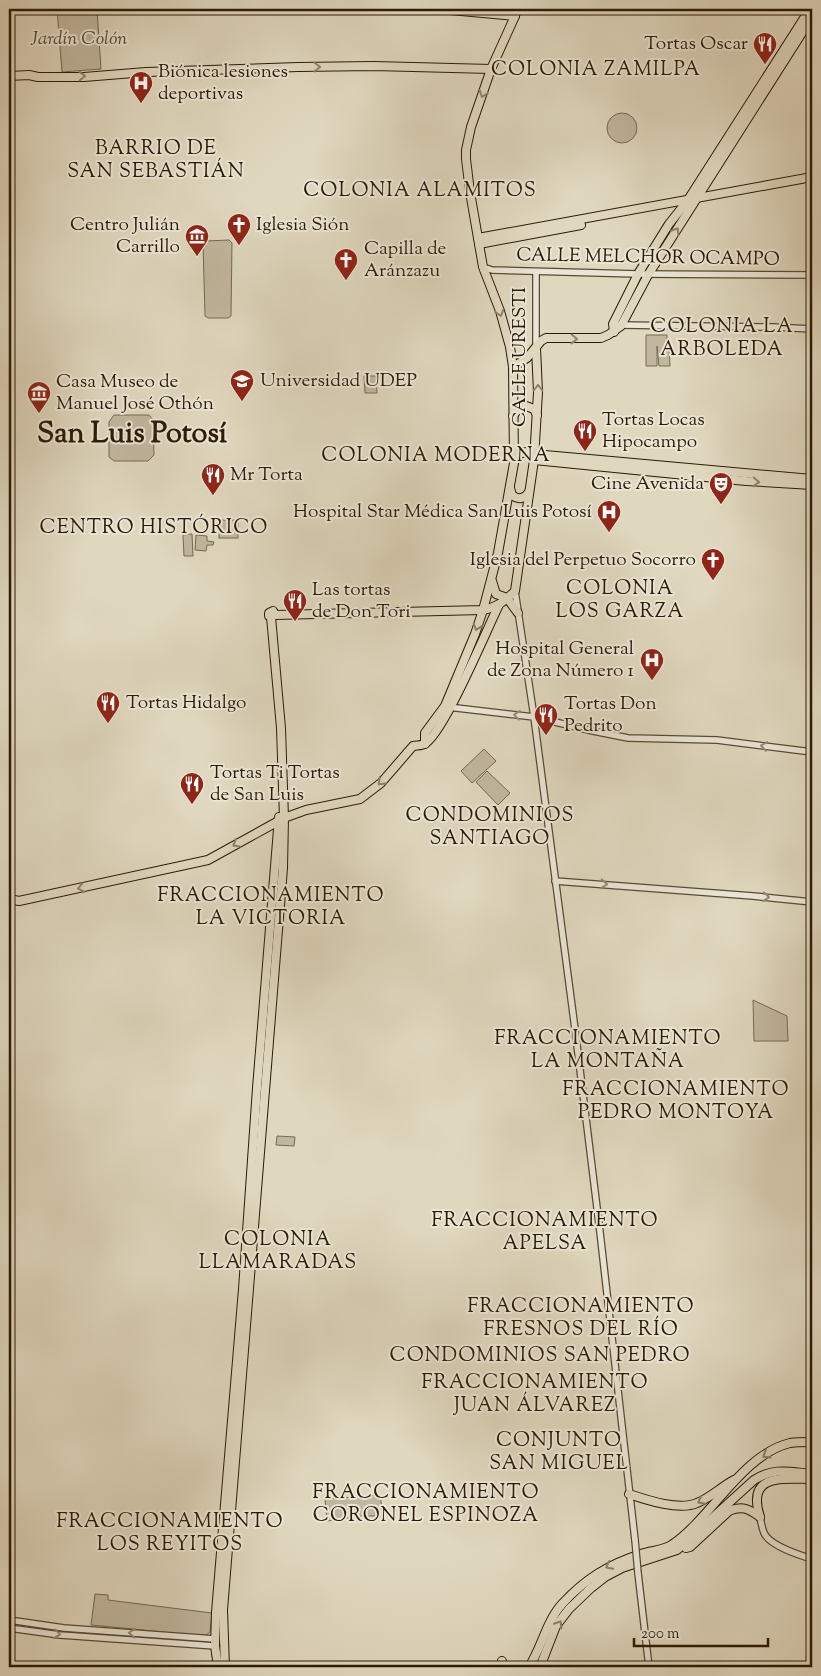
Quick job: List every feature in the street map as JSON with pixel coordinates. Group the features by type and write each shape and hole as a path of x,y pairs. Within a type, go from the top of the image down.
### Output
{"main road":[{"path":"9,9 9,14"},
{"path":"439,9 516,13 492,69 471,127 466,150 470,192 483,267 500,311 510,347 513,369 514,463"},
{"path":"513,369 525,360 546,338 601,338 616,327 636,297 691,201 810,9"},
{"path":"616,327 628,293 638,274 670,224 691,201 812,17"},
{"path":"9,76 84,77 146,72 298,67 374,66 492,69"},
{"path":"479,241 812,177"},
{"path":"691,201 812,182"},
{"path":"628,293 636,297"},
{"name":"CALLE URESTI","path":"515,592 534,457 538,392 536,348"},
{"path":"513,369 524,363 537,364"},
{"path":"513,416 518,409 526,406 534,409 537,417"},
{"path":"448,706 483,610 492,579 514,463 516,456 522,452 534,457 738,480 812,486"},
{"path":"534,457 812,479"},
{"path":"510,488 512,495 518,498 525,497 529,492"},
{"path":"492,579 496,594 508,598 518,613"},
{"path":"224,1663 223,1610 276,904 282,800 281,728 273,616 483,610 498,606 515,592"},
{"path":"9,899 19,901 208,860 281,819 306,810 360,799 381,783 413,746 425,744 433,736 498,606"},
{"path":"218,1667 216,1612 276,904"},
{"path":"528,1667 535,1658 550,1622 562,1604 599,1571 616,1562 671,1546 758,1460 777,1448 790,1443 812,1442"},
{"path":"677,1550 763,1474 772,1472 812,1474"},
{"path":"629,1494 668,1504 688,1506 705,1500 742,1475"},
{"path":"760,1518 757,1508 758,1493 768,1481 775,1479 812,1479"},
{"path":"540,1665 556,1626 569,1609 605,1577 622,1568 690,1547 728,1512 734,1509 744,1508 760,1518"},
{"path":"217,1642 224,1632"},
{"path":"217,1642 224,1663"}],"street":[{"name":"CALLE MELCHOR OCAMPO","path":"483,267 492,270 536,272 812,275"},
{"name":"CALLE URESTI","path":"536,272 536,348"},
{"path":"616,327 772,326 812,329"},
{"path":"515,592 534,717 600,1232 649,1667"},
{"path":"448,706 534,717 628,738 717,740 812,752"},
{"path":"555,881 733,894 812,902"},
{"path":"760,1518 764,1533 768,1539 792,1553 812,1559"},
{"path":"9,1620 64,1628 157,1635 217,1642"},
{"path":"9,1628 60,1635 156,1642 217,1642"},
{"path":"156,1642 157,1635"}],"green space":[{"name":"Jardín Colón","path":"57,9 97,9 101,69 62,72"},
{"path":"622,113 633,117 637,128 633,139 622,143 611,139 607,128 611,117"},
{"path":"229,240 232,243 231,316 228,318 208,318 205,316 203,244 206,241"},
{"path":"646,335 667,335 670,366 659,366 657,346 657,366 646,366"},
{"path":"364,376 376,376 377,393 365,393"},
{"path":"114,415 149,415 153,420 154,455 148,461 114,461 109,457 109,422"},
{"path":"219,520 238,520 238,538 219,538"},
{"path":"192,534 193,556 184,556 183,535"},
{"path":"196,535 207,536 207,541 214,542 213,545 207,545 206,551 195,550"},
{"path":"484,749 496,761 472,783 461,771"},
{"path":"487,771 510,793 498,805 476,782"},
{"path":"753,1000 787,1016 788,1041 754,1041"},
{"path":"277,1136 295,1137 294,1146 276,1145"},
{"path":"380,1495 383,1516 362,1516 327,1521 325,1499"},
{"path":"95,1594 108,1595 108,1600 212,1613 210,1632 205,1636 91,1625"}],"place":[{"name":"Tortas Oscar","path":"765,65"},
{"name":"Biónica lesiones deportivas","path":"141,104"},
{"name":"Iglesia Sión","path":"239,246"},
{"name":"Centro Julián Carrillo","path":"197,257"},
{"name":"Capilla de Aránzazu","path":"346,281"},
{"name":"Universidad UDEP","path":"242,402"},
{"name":"Casa Museo de Manuel José Othón","path":"39,414"},
{"name":"Tortas Locas Hipocampo","path":"585,452"},
{"name":"Mr Torta","path":"213,496"},
{"name":"Cine Avenida","path":"721,505"},
{"name":"Hospital Star Médica San Luis Potosí","path":"609,533"},
{"name":"Iglesia del Perpetuo Socorro","path":"713,581"},
{"name":"Las tortas de Don Tori","path":"295,622"},
{"name":"Hospital General de Zona Número 1","path":"652,681"},
{"name":"Tortas Hidalgo","path":"108,724"},
{"name":"Tortas Don Pedrito","path":"546,736"},
{"name":"Tortas Ti Tortas de San Luis","path":"192,805"}],"district":[{"name":"COLONIA ZAMILPA","path":"596,70"},
{"name":"BARRIO DE SAN SEBASTIÁN","path":"156,160"},
{"name":"COLONIA ALAMITOS","path":"420,191"},
{"name":"COLONIA LA ARBOLEDA","path":"722,338"},
{"name":"San Luis Potosí","path":"132,435"},
{"name":"COLONIA MODERNA","path":"436,456"},
{"name":"CENTRO HISTÓRICO","path":"154,528"},
{"name":"COLONIA LOS GARZA","path":"620,600"},
{"name":"CONDOMINIOS SANTIAGO","path":"490,828"},
{"name":"FRACCIONAMIENTO LA VICTORIA","path":"271,908"},
{"name":"FRACCIONAMIENTO LA MONTAÑA","path":"608,1050"},
{"name":"FRACCIONAMIENTO PEDRO MONTOYA","path":"676,1102"},
{"name":"FRACCIONAMIENTO APELSA","path":"545,1232"},
{"name":"COLONIA LLAMARADAS","path":"278,1252"},
{"name":"FRACCIONAMIENTO FRESNOS DEL RÍO","path":"581,1318"},
{"name":"CONDOMINIOS SAN PEDRO","path":"540,1356"},
{"name":"FRACCIONAMIENTO JUAN ÁLVAREZ","path":"535,1394"},
{"name":"CONJUNTO SAN MIGUEL","path":"559,1452"},
{"name":"FRACCIONAMIENTO CORONEL ESPINOZA","path":"426,1504"},
{"name":"FRACCIONAMIENTO LOS REYITOS","path":"170,1534"}]}
